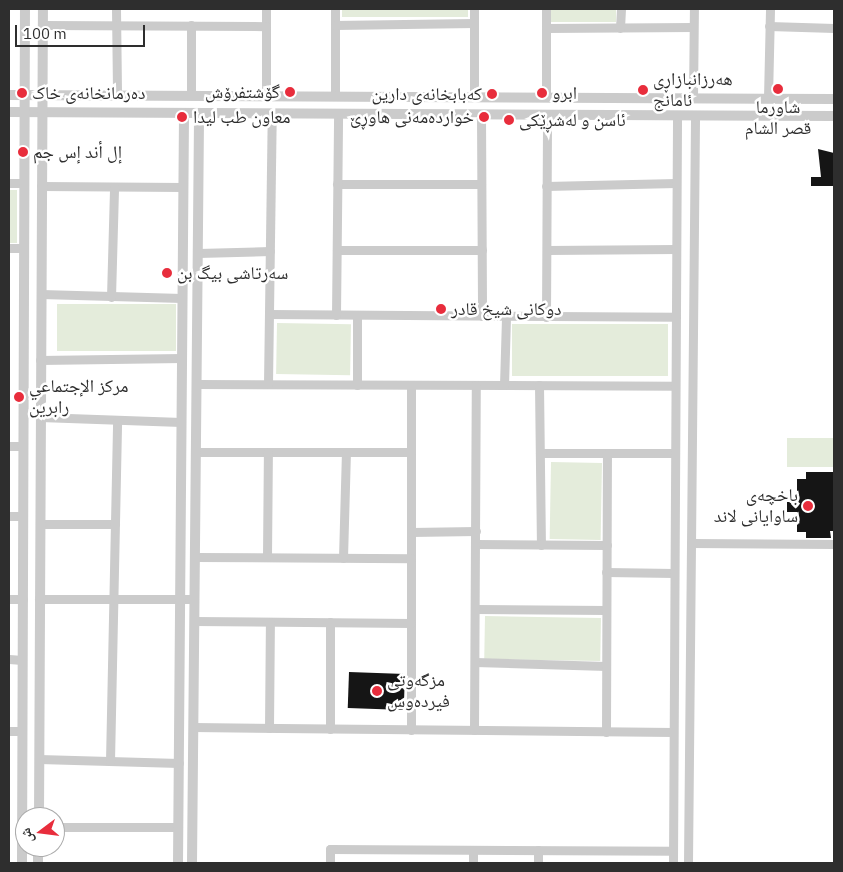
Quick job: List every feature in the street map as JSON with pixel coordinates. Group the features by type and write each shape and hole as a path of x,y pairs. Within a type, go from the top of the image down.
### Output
{"street":[{"path":"22,863 25,9"},
{"path":"38,807 43,9"},
{"path":"116,9 117,95"},
{"path":"266,9 266,96"},
{"path":"335,9 335,96"},
{"path":"474,9 474,96"},
{"path":"546,9 546,97"},
{"path":"620,9 620,28"},
{"path":"693,98 694,9"},
{"path":"768,98 770,9"},
{"path":"335,25 474,23"},
{"path":"43,25 266,26"},
{"path":"191,25 191,95"},
{"path":"769,26 834,28"},
{"path":"546,28 693,27"},
{"path":"9,95 834,99"},
{"path":"378,96 378,114"},
{"path":"9,112 547,114 695,117 834,116"},
{"path":"268,384 272,113"},
{"path":"336,315 338,113"},
{"path":"178,863 184,114"},
{"path":"192,863 199,114"},
{"path":"481,114 482,316"},
{"path":"546,316 547,114"},
{"path":"673,863 677,116"},
{"path":"688,863 695,117"},
{"path":"9,183 24,183"},
{"path":"546,186 676,183"},
{"path":"337,184 481,184"},
{"path":"41,186 183,187"},
{"path":"111,297 114,187"},
{"path":"9,248 24,248"},
{"path":"547,250 676,249"},
{"path":"337,250 482,250"},
{"path":"198,253 270,251"},
{"path":"41,294 182,298"},
{"path":"269,314 676,317"},
{"path":"357,385 358,315"},
{"path":"504,385 506,316"},
{"path":"40,360 182,358"},
{"path":"675,364 693,364"},
{"path":"196,384 675,386"},
{"path":"411,385 411,730"},
{"path":"474,730 476,385"},
{"path":"539,385 541,545"},
{"path":"40,417 181,422"},
{"path":"110,761 117,420"},
{"path":"9,446 23,446"},
{"path":"196,452 411,452"},
{"path":"267,557 268,452"},
{"path":"343,558 346,453"},
{"path":"540,453 675,453"},
{"path":"606,732 607,454"},
{"path":"23,483 40,482"},
{"path":"9,516 23,516"},
{"path":"40,524 115,524"},
{"path":"411,532 476,531"},
{"path":"691,543 834,544"},
{"path":"476,544 607,545"},
{"path":"195,556 411,558"},
{"path":"606,572 674,572"},
{"path":"9,599 23,600"},
{"path":"39,599 194,599"},
{"path":"475,609 606,610"},
{"path":"194,621 411,623"},
{"path":"269,728 270,622"},
{"path":"330,622 330,729"},
{"path":"9,659 22,660"},
{"path":"475,662 606,666"},
{"path":"22,710 39,709"},
{"path":"193,727 673,732"},
{"path":"9,731 22,732"},
{"path":"39,759 178,764"},
{"path":"673,776 688,776"},
{"path":"65,827 178,827"},
{"path":"330,863 330,849 673,851"},
{"path":"473,850 473,863"},
{"path":"538,850 538,863"}],"green space":[{"path":"342,9 468,9 468,17 342,17"},
{"path":"551,9 616,9 616,22 551,22"},
{"path":"9,190 17,190 17,243 9,243"},
{"path":"57,304 176,304 176,351 57,351"},
{"path":"277,323 351,324 350,375 276,374"},
{"path":"512,324 668,324 668,376 512,376"},
{"path":"787,438 834,438 834,467 787,467"},
{"path":"551,462 602,463 601,540 550,539"},
{"path":"485,616 601,618 600,661 484,659"}],"building":[{"path":"818,149 834,153 834,186 811,186 811,177 821,177"},
{"name":"باخچەی ساوایانی لاند","path":"806,472 834,472 834,531 830,531 831,538 806,538 806,532 797,532 797,512 787,512 787,502 797,502 797,479 806,479"},
{"name":"مزگە‌وتی فیردە‌وس","path":"349,672 405,674 404,710 348,708"}],"place":[{"name":"شاورما قصر الشام","path":"778,89"},
{"name":"هەرزانبازاڕی ئامانج","path":"643,90"},
{"name":"گۆشتفرۆش","path":"290,92"},
{"name":"دەرمانخانەی خاک","path":"22,93"},
{"name":"ابرو","path":"542,93"},
{"name":"کەبابخانەی دارین","path":"492,94"},
{"name":"معاون طب لیدا","path":"182,117"},
{"name":"خواردەمەنی هاوڕێ","path":"484,117"},
{"name":"ئاسن و لەشڕێکی","path":"509,120"},
{"name":"إل أند إس جم","path":"23,152"},
{"name":"سەرتاشی بیگ بن","path":"167,273"},
{"name":"دوکانی شیخ قادر","path":"441,309"},
{"name":"مركز الإجتماعي رابرين","path":"19,397"},
{"name":"باخچەی ساوایانی لاند","path":"808,506"},
{"name":"مزگە‌وتی فیردە‌وس","path":"377,691"}]}
